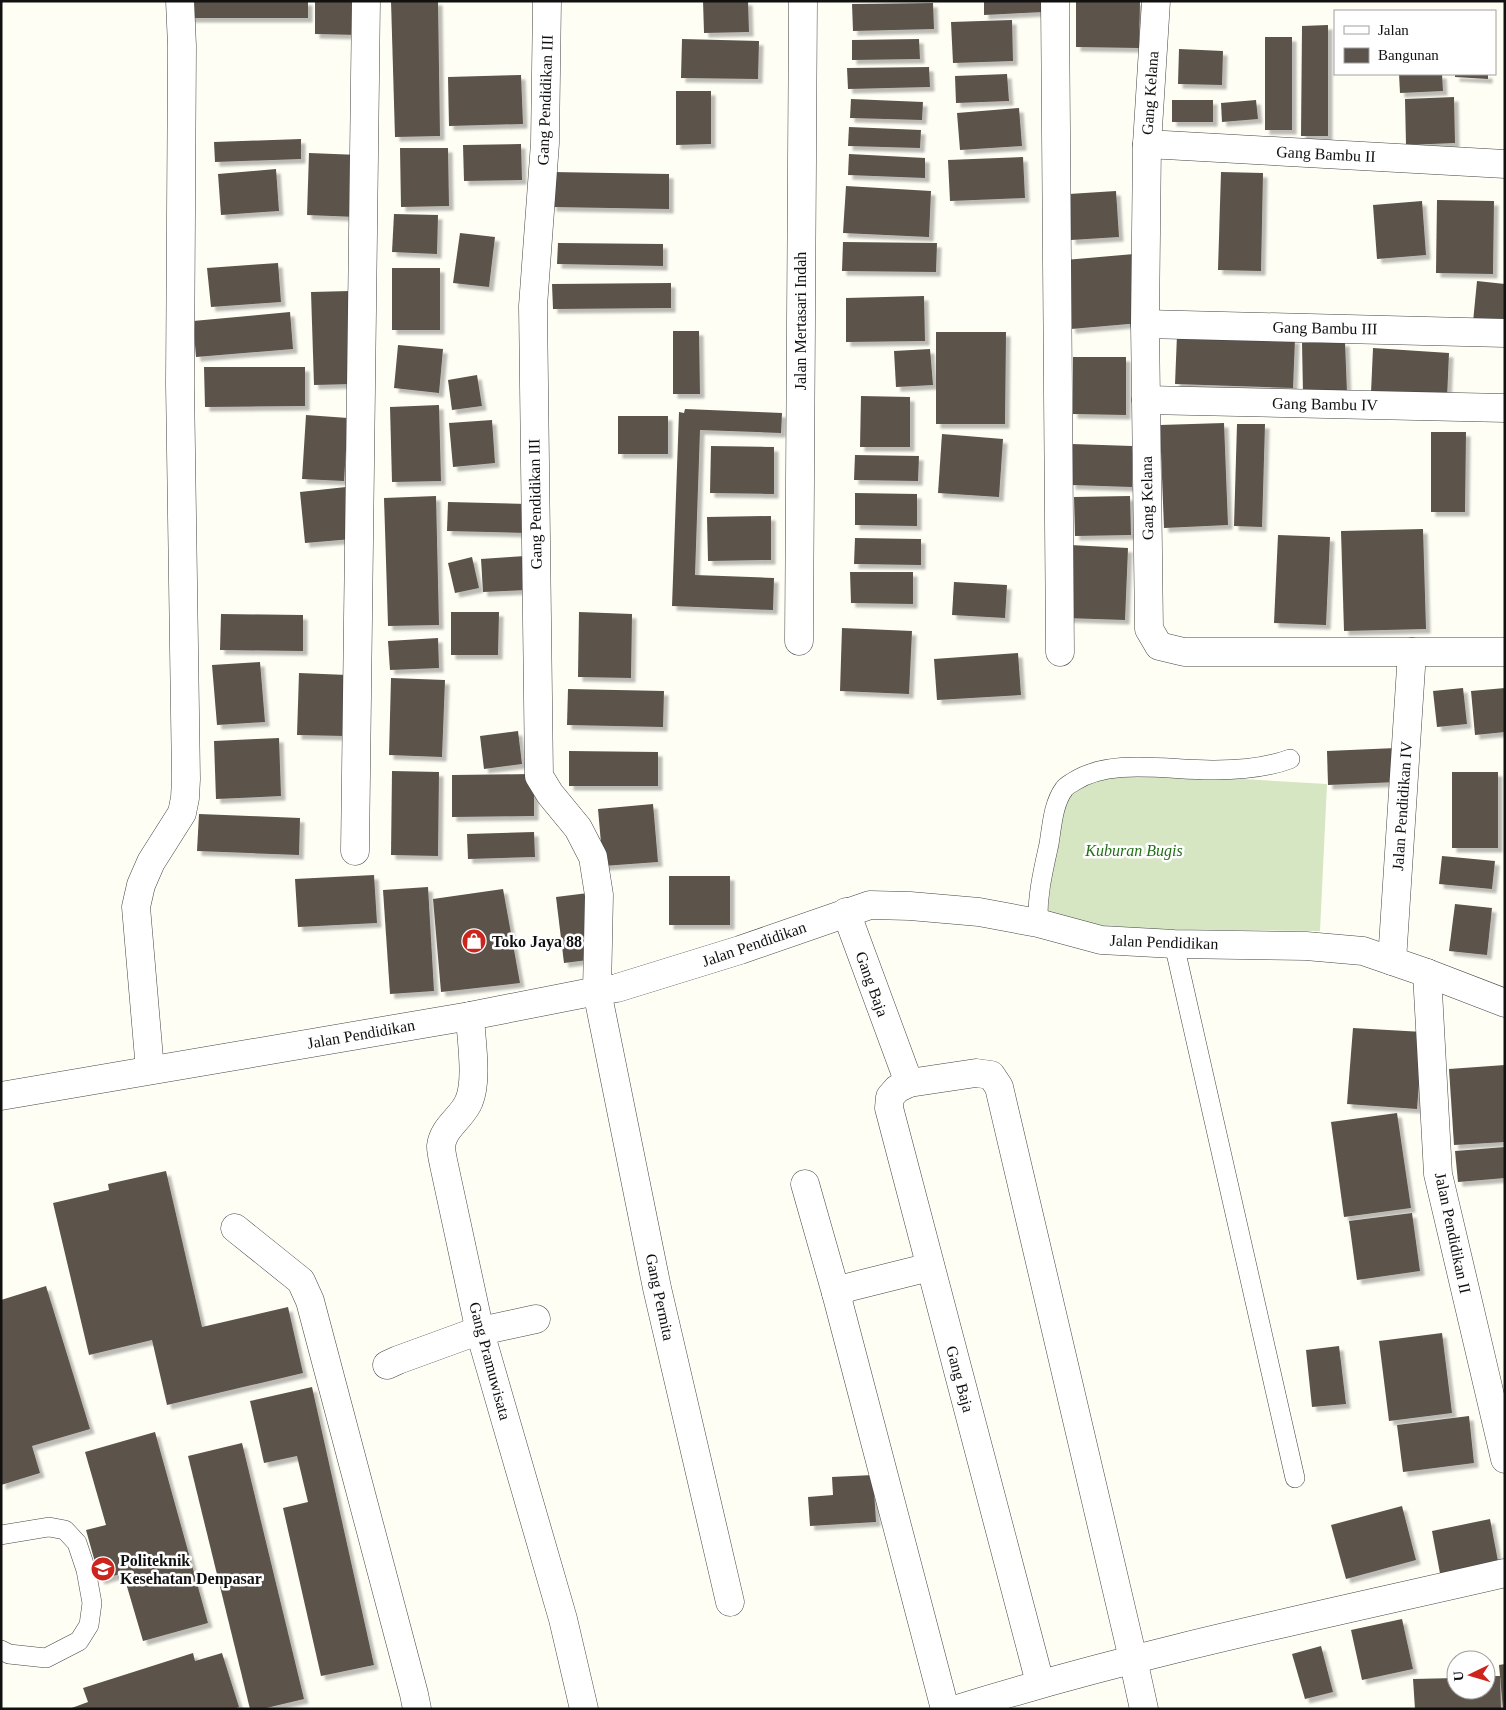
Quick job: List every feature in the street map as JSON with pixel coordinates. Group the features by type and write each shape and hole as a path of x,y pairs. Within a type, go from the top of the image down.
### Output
{"street":[{"path":"150,1070 136,907 141,885 151,862 182,813 185,798 180,384 182,46 180,1"},
{"path":"355,851 366,1"},
{"name":"Gang Pendidikan III","path":"547,1 545,143 533,306 539,776 550,794 578,828 593,857 599,895 597,991"},
{"name":"Jalan Mertasari Indah","path":"799,641 803,1"},
{"path":"1055,1 1060,652"},
{"name":"Gang Kelana","path":"1156,1 1147,144 1145,324 1149,628 1159,646 1184,652 1505,652"},
{"name":"Gang Bambu II","path":"1147,144 1505,164"},
{"name":"Gang Bambu III","path":"1145,324 1505,332"},
{"name":"Gang Bambu IV","path":"1146,400 1505,408"},
{"name":"Jalan Pendidikan IV","path":"1392,961 1412,652"},
{"name":"Jalan Pendidikan","path":"1,1096 470,1016 618,988 693,965 870,905 910,906 979,912 1038,923 1101,940 1174,944 1306,946 1363,952 1427,973 1505,1003"},
{"name":"Gang Baja","path":"846,912 910,1083"},
{"name":"Jalan Pendidikan II","path":"1427,973 1438,1174 1505,1459"},
{"name":"Gang Permita","path":"597,991 657,1288 730,1602"},
{"name":"Gang Pramuwisata","path":"470,1016 474,1077 470,1100 448,1128 441,1146 480,1332 562,1619 584,1709"},
{"name":"Gang Baja","path":"1040,1683 889,1108 890,1098 897,1089 910,1083 976,1072 992,1075 999,1087 1134,1659"},
{"path":"805,1184 836,1293 945,1709"},
{"path":"235,1228 301,1282 310,1301 409,1676 416,1709"},
{"path":"836,1293 850,1287 930,1267"},
{"path":"387,1366 398,1360 480,1332 536,1319"},
{"path":"957,1709 1040,1683 1134,1659 1505,1573"},
{"path":"1134,1659 1144,1709"}],"lane":[{"path":"1038,923 1037,903 1056,805 1064,788 1085,775 1103,770 1124,768 1248,769 1275,765 1290,760"},
{"path":"1174,944 1295,1478"},
{"path":"1,1535 49,1527 65,1530 77,1542 86,1570 92,1603 89,1625 79,1641 46,1658 8,1654 1,1650"}],"green space":[{"name":"Kuburan Bugis","path":"1107,771 1327,784 1320,931 1115,929 1047,916 1061,797"}],"building":[{"path":"189,1 308,1 308,18 189,18"},
{"path":"315,1 360,1 360,35 315,34"},
{"path":"391,1 438,1 440,136 395,137"},
{"path":"703,1 748,1 749,32 704,33"},
{"path":"984,1 1043,1 1044,12 984,15"},
{"path":"1076,1 1140,1 1139,48 1076,47"},
{"path":"933,3 934,29 853,31 852,4"},
{"path":"1012,20 1013,61 953,63 951,22"},
{"path":"1328,25 1328,136 1301,136 1302,26"},
{"path":"1265,37 1292,37 1292,130 1265,130"},
{"path":"682,39 759,41 758,79 681,78"},
{"path":"919,39 920,59 852,60 852,40"},
{"path":"1179,49 1223,51 1222,85 1178,84"},
{"path":"929,67 930,87 848,89 847,68"},
{"path":"1007,74 1009,101 956,103 955,76"},
{"path":"521,75 523,124 449,126 448,77"},
{"path":"1399,75 1442,75 1443,91 1400,93"},
{"path":"1455,75 1488,75 1488,79 1455,77"},
{"path":"676,91 711,91 711,144 676,145"},
{"path":"1454,97 1455,143 1406,145 1405,99"},
{"path":"851,99 923,102 922,120 850,118"},
{"path":"1172,100 1213,100 1213,122 1172,122"},
{"path":"1256,100 1258,119 1222,122 1221,103"},
{"path":"1019,108 1022,146 960,150 957,113"},
{"path":"849,127 921,130 920,148 848,146"},
{"path":"301,139 301,159 215,162 214,142"},
{"path":"521,144 522,180 464,181 463,145"},
{"path":"400,148 448,148 449,206 401,207"},
{"path":"309,153 359,155 357,217 307,215"},
{"path":"849,154 925,158 925,178 848,175"},
{"path":"1023,157 1025,198 950,201 948,160"},
{"path":"276,169 279,211 221,215 218,174"},
{"path":"552,172 669,174 669,209 552,207"},
{"path":"1221,172 1263,173 1261,271 1218,270"},
{"path":"846,186 931,191 929,237 843,233"},
{"path":"1116,191 1119,237 1071,240 1069,194"},
{"path":"1437,200 1494,201 1493,274 1436,273"},
{"path":"1422,201 1426,255 1377,259 1373,205"},
{"path":"394,214 438,215 437,254 392,252"},
{"path":"460,233 495,237 489,287 453,283"},
{"path":"843,242 937,243 936,272 842,271"},
{"path":"558,243 663,244 663,266 557,264"},
{"path":"1134,254 1140,323 1071,329 1065,260"},
{"path":"278,263 281,302 211,307 207,268"},
{"path":"392,268 440,268 440,330 392,330"},
{"path":"1477,281 1505,284 1505,325 1473,322"},
{"path":"671,283 671,308 553,309 552,284"},
{"path":"350,291 353,384 314,385 311,292"},
{"path":"924,296 925,341 846,342 846,298"},
{"path":"290,312 293,349 196,357 193,321"},
{"path":"673,331 699,331 700,394 673,394"},
{"path":"936,332 1006,332 1005,424 936,424"},
{"path":"1177,335 1295,339 1293,388 1175,384"},
{"path":"1345,342 1347,393 1303,394 1302,343"},
{"path":"398,345 443,349 439,393 394,388"},
{"path":"1373,348 1449,353 1447,398 1371,393"},
{"path":"930,349 933,385 896,387 894,351"},
{"path":"1073,357 1126,357 1126,415 1073,414"},
{"path":"204,367 305,367 305,406 205,407"},
{"path":"477,375 482,406 452,410 448,380"},
{"path":"861,396 910,397 910,447 860,447"},
{"path":"439,405 441,481 392,482 390,407"},
{"path":"685,409 782,413 781,433 700,430 695,575 774,578 773,610 672,606 679,412 684,413"},
{"path":"306,415 348,418 344,481 302,479"},
{"path":"618,416 668,416 668,454 618,454"},
{"path":"492,420 495,463 453,467 449,423"},
{"path":"1224,423 1228,525 1164,528 1160,425"},
{"path":"1237,424 1265,424 1262,527 1234,526"},
{"path":"1431,432 1466,432 1465,512 1431,512"},
{"path":"942,434 1003,439 999,497 938,493"},
{"path":"1072,444 1132,446 1132,487 1071,485"},
{"path":"711,446 774,447 774,494 710,493"},
{"path":"855,455 919,456 918,481 854,480"},
{"path":"346,487 352,539 305,543 300,492"},
{"path":"855,493 917,494 917,526 855,525"},
{"path":"436,496 439,625 388,626 384,498"},
{"path":"1130,496 1131,535 1075,536 1074,497"},
{"path":"448,502 527,504 527,533 447,531"},
{"path":"771,516 771,560 708,561 707,517"},
{"path":"1423,529 1426,629 1344,631 1341,531"},
{"path":"1278,535 1330,537 1326,625 1274,623"},
{"path":"855,538 921,539 921,565 854,564"},
{"path":"1070,545 1128,548 1125,620 1066,618"},
{"path":"525,556 527,590 483,592 481,559"},
{"path":"472,557 479,588 455,593 448,563"},
{"path":"850,572 913,572 913,604 851,603"},
{"path":"954,582 1007,585 1005,618 952,615"},
{"path":"451,612 499,612 498,655 451,655"},
{"path":"579,612 632,614 631,678 578,677"},
{"path":"221,614 303,615 303,651 220,650"},
{"path":"842,628 912,631 909,694 840,691"},
{"path":"438,638 439,668 390,670 388,641"},
{"path":"1018,653 1021,695 937,700 934,659"},
{"path":"260,662 265,722 217,725 212,665"},
{"path":"299,673 347,675 345,736 297,735"},
{"path":"391,678 445,680 442,757 389,755"},
{"path":"1463,688 1467,724 1437,727 1433,691"},
{"path":"1505,688 1505,732 1475,735 1471,691"},
{"path":"568,689 664,691 663,727 567,725"},
{"path":"518,731 522,764 484,769 480,736"},
{"path":"279,738 281,796 216,799 214,741"},
{"path":"1396,748 1397,782 1328,785 1327,751"},
{"path":"569,751 658,752 658,786 569,786"},
{"path":"392,771 439,772 438,856 391,855"},
{"path":"1452,772 1498,772 1498,848 1452,848"},
{"path":"534,774 534,816 452,817 452,775"},
{"path":"653,804 658,862 603,866 598,809"},
{"path":"199,814 300,818 299,855 197,851"},
{"path":"534,832 535,857 468,859 467,834"},
{"path":"1442,856 1495,861 1492,889 1439,884"},
{"path":"374,875 377,923 298,927 295,879"},
{"path":"669,876 730,876 730,925 669,925"},
{"path":"428,887 434,991 390,994 383,890"},
{"name":"Toko Jaya 88","path":"503,889 520,983 441,992 433,899"},
{"path":"588,893 596,959 564,963 556,897"},
{"path":"1455,904 1492,908 1487,955 1449,951"},
{"path":"1353,1028 1423,1032 1417,1109 1347,1104"},
{"path":"1505,1065 1505,1142 1454,1145 1449,1069"},
{"path":"1397,1113 1411,1208 1344,1217 1331,1122"},
{"path":"1505,1147 1505,1178 1458,1182 1455,1151"},
{"path":"166,1171 202,1327 288,1307 303,1373 167,1405 152,1340 89,1355 53,1203 109,1190 108,1184"},
{"path":"1412,1213 1420,1271 1357,1280 1349,1221"},
{"path":"46,1286 90,1429 32,1446 40,1473 1,1485 1,1300"},
{"path":"1442,1333 1452,1413 1389,1421 1379,1341"},
{"path":"1339,1346 1346,1404 1312,1407 1306,1350"},
{"path":"312,1387 374,1665 321,1676 283,1508 308,1502 297,1456 264,1463 250,1401"},
{"path":"1469,1416 1474,1463 1403,1472 1397,1425"},
{"path":"155,1432 208,1623 143,1641 123,1573 100,1580 86,1530 106,1525 85,1452"},
{"path":"242,1443 304,1699 262,1709 250,1709 188,1456"},
{"path":"873,1475 876,1522 810,1526 808,1497 833,1495 832,1477"},
{"path":"1402,1506 1416,1560 1346,1579 1331,1525"},
{"path":"1490,1519 1500,1572 1442,1584 1432,1531"},
{"path":"1402,1619 1413,1669 1362,1680 1351,1630"},
{"path":"1321,1646 1333,1692 1305,1699 1292,1654"},
{"path":"193,1653 195,1661 222,1653 239,1707 234,1709 69,1709 88,1702 83,1688"},
{"path":"1505,1664 1505,1709 1503,1709 1499,1665"},
{"path":"1496,1676 1500,1676 1501,1709 1415,1709 1413,1679 1446,1678 1446,1700 1496,1700"}],"place":[{"name":"Toko Jaya 88","path":"474,941"},
{"name":"Politeknik Kesehatan Denpasar","path":"103,1569"}]}
